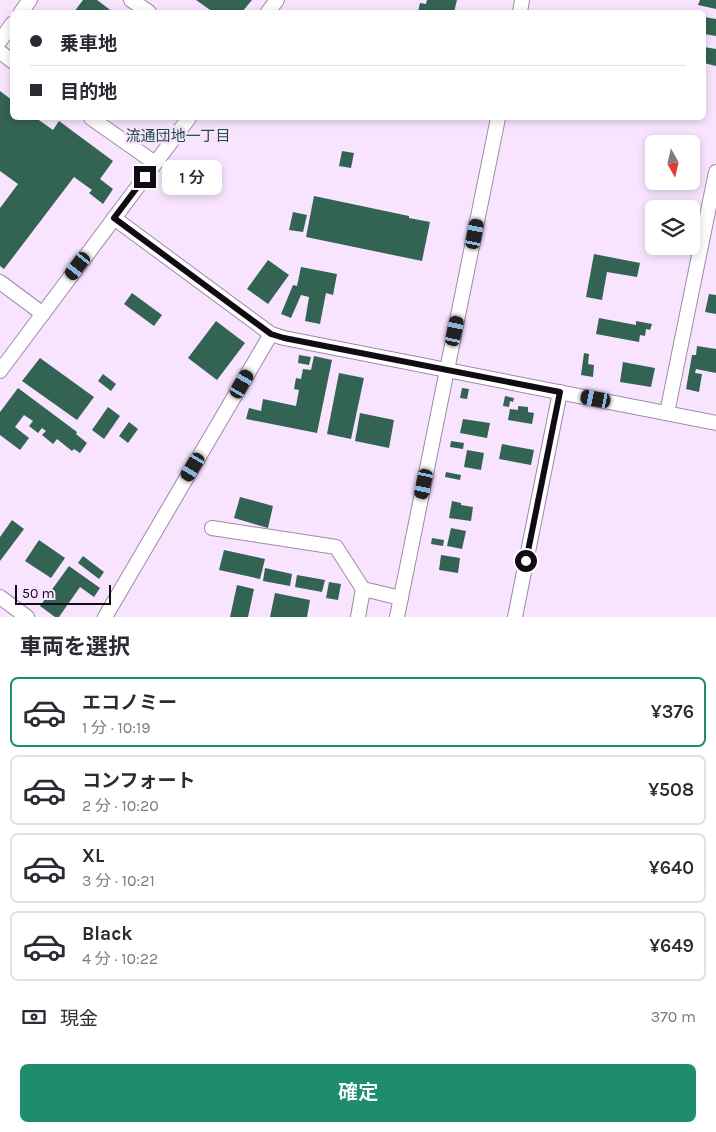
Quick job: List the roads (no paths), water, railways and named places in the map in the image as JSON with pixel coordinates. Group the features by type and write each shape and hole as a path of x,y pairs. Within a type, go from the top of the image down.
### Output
{"street":[{"path":"130,0 146,10"},
{"path":"0,40 10,27"},
{"path":"94,120 155,163"},
{"path":"0,371 187,120"},
{"path":"397,617 498,120"},
{"path":"667,413 716,172"},
{"path":"114,218 271,334 716,423"},
{"path":"0,282 43,314"},
{"path":"105,617 271,334"},
{"path":"515,617 560,392"},
{"path":"212,528 336,547 363,589 358,617"},
{"path":"363,589 401,598"},
{"path":"0,597 27,617"}],"district":[{"name":"流通団地一丁目","path":"178,136"}]}
